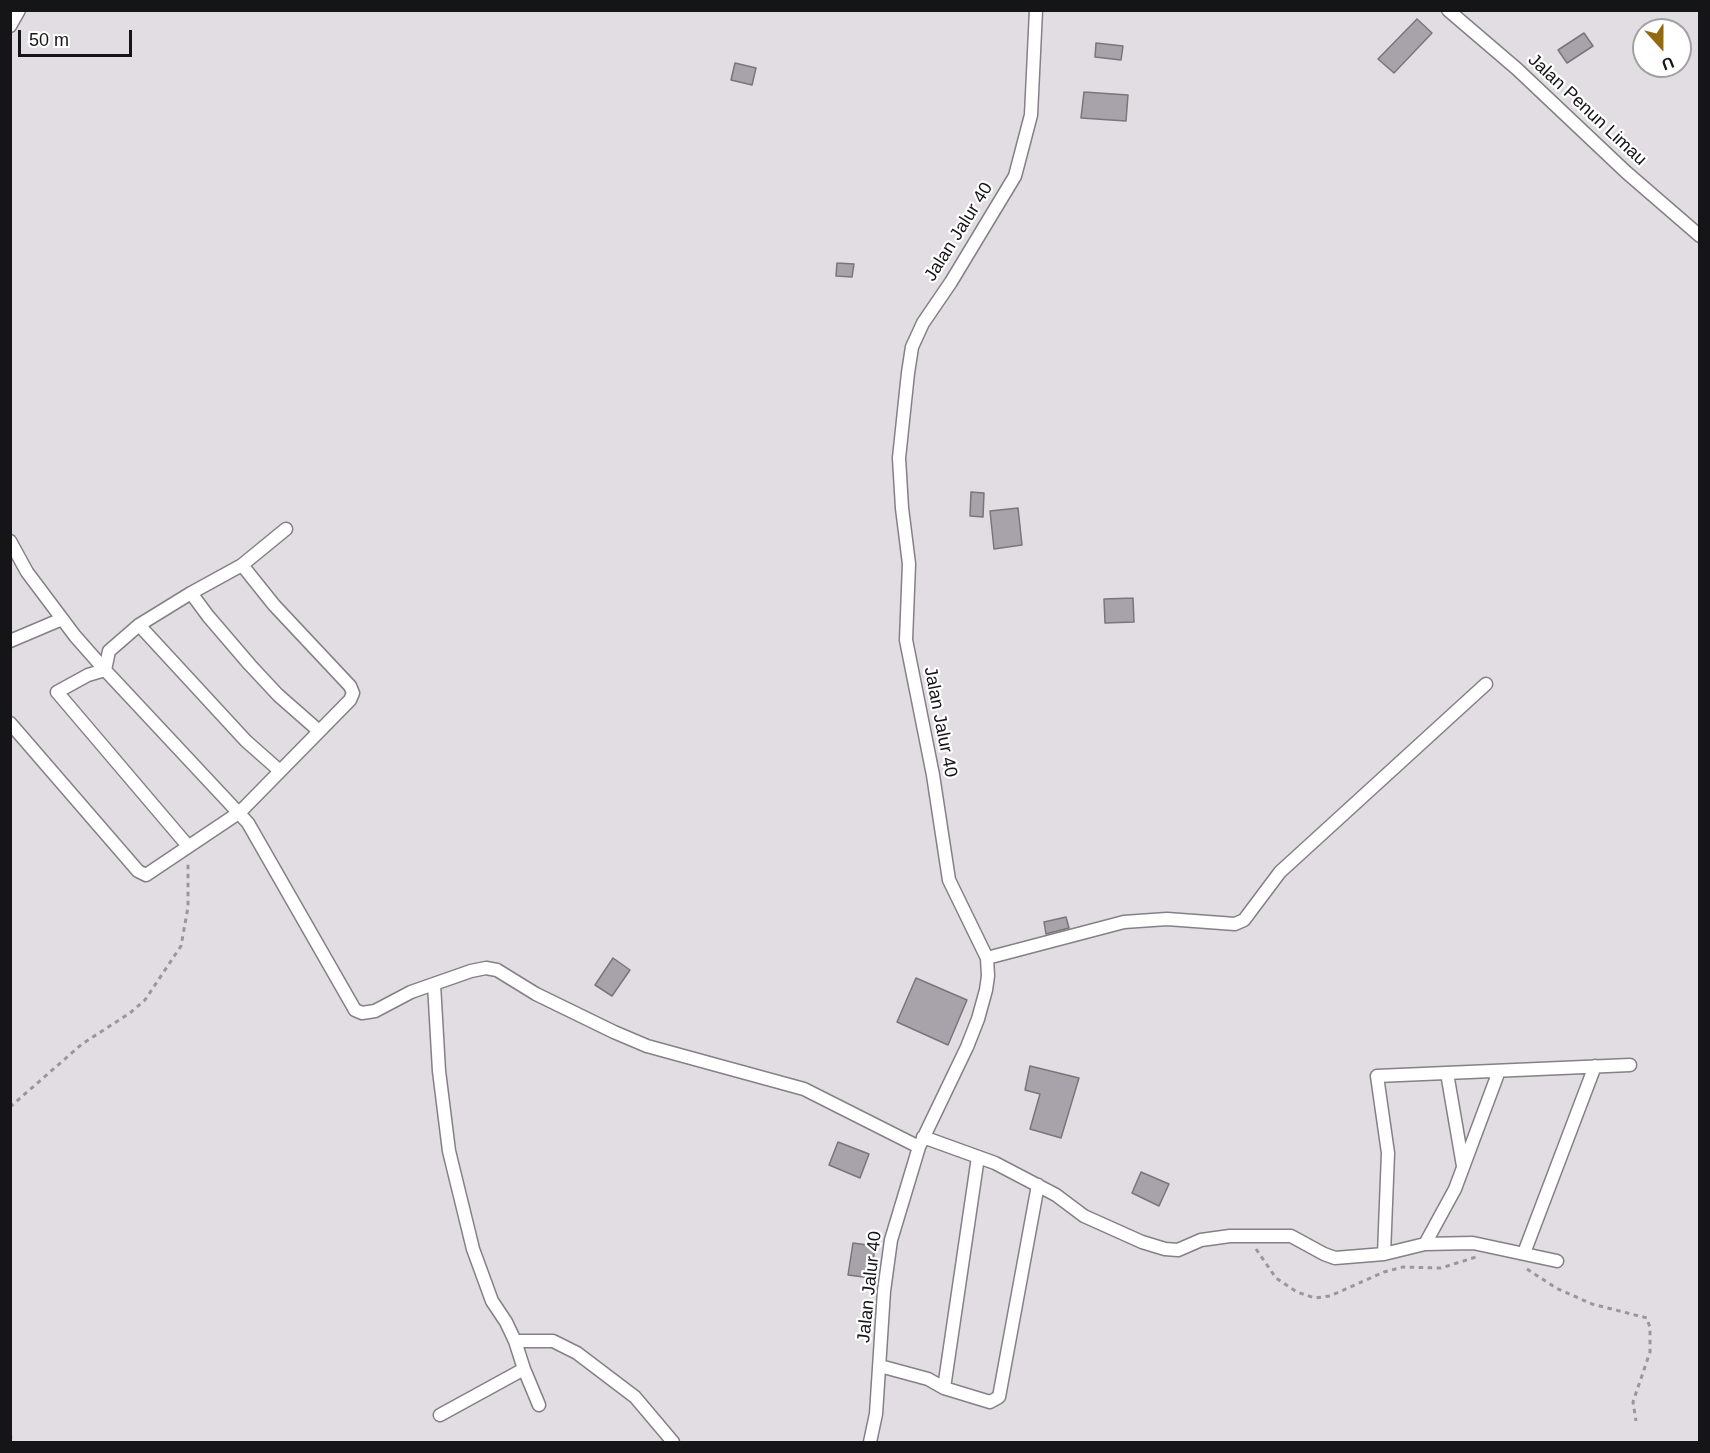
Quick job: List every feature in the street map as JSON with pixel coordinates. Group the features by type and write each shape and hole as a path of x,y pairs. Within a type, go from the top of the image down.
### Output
{"street":[{"path":"10,27 19,10"},
{"name":"Jalan Jalur 40","path":"870,1443 876,1414 884,1291 891,1240 921,1142 978,1019 986,990 987,958 949,880 933,776 910,666 906,640 909,564 899,458 912,347 923,323 951,282 1015,176 1030,115 1036,10"},
{"name":"Jalan Penun Limau","path":"1448,10 1517,69 1626,172 1700,236"},
{"path":"105,670 109,651 139,625 242,565 286,529"},
{"path":"10,541 27,572 62,619 105,670 240,812 355,1010 362,1013 375,1011 411,992 434,984 486,968 497,970 537,994 646,1046 804,1089 921,1142 995,1163 1056,1194 1084,1216 1142,1242 1165,1249 1178,1250 1201,1240 1230,1236 1291,1236 1335,1258 1384,1254 1425,1245 1473,1244 1557,1261"},
{"path":"10,723 138,871 146,875 240,812 350,700 353,693 350,686 274,605 242,565"},
{"path":"191,593 264,680 319,731"},
{"path":"10,641 62,619"},
{"path":"139,625 246,741 280,771"},
{"path":"105,670 88,675 57,692 188,846"},
{"path":"987,958 1124,922 1167,919 1235,924 1244,920 1281,872 1486,684"},
{"path":"434,984 439,1071 448,1151 473,1249 492,1301 515,1341 539,1405"},
{"path":"1384,1254 1388,1154 1377,1076 1630,1065"},
{"path":"1524,1253 1595,1066"},
{"path":"1425,1245 1455,1189 1499,1071"},
{"path":"1447,1073 1463,1167"},
{"path":"944,1388 978,1157"},
{"path":"880,1366 928,1379 944,1388 990,1402 999,1397 1038,1185"},
{"path":"515,1341 553,1341 577,1353 635,1397 673,1443"},
{"path":"440,1415 524,1368"}],"path":[{"path":"10,1107 82,1044 130,1013 145,1000 163,974 181,946 186,929 189,883 188,846"},
{"path":"1230,1236 1257,1250 1276,1278 1297,1292 1315,1298 1330,1296 1384,1272 1403,1267 1441,1268 1478,1256"},
{"path":"1517,1265 1556,1288 1592,1304 1647,1318 1650,1328 1650,1352 1633,1402 1636,1421"},
{"path":"10,1434 12,1443"}],"building":[{"path":"1417,19 1432,33 1394,73 1378,59"},
{"path":"1584,33 1593,46 1567,63 1558,50"},
{"path":"1096,43 1123,46 1121,60 1095,57"},
{"path":"735,63 756,68 752,85 731,80"},
{"path":"1084,92 1128,95 1126,121 1081,118"},
{"path":"837,263 854,264 852,277 836,276"},
{"path":"971,492 984,493 983,517 970,516"},
{"path":"1018,508 1022,545 994,549 990,511"},
{"path":"1133,598 1134,622 1105,623 1104,599"},
{"path":"1066,917 1069,928 1046,934 1044,922"},
{"path":"613,958 630,970 612,996 595,985"},
{"path":"916,978 967,1000 948,1045 897,1022"},
{"path":"1030,1066 1079,1078 1061,1138 1030,1129 1040,1094 1025,1090"},
{"path":"838,1142 869,1154 860,1178 829,1165"},
{"path":"1141,1172 1169,1184 1159,1206 1132,1193"},
{"path":"853,1243 875,1246 871,1278 848,1275"}]}
